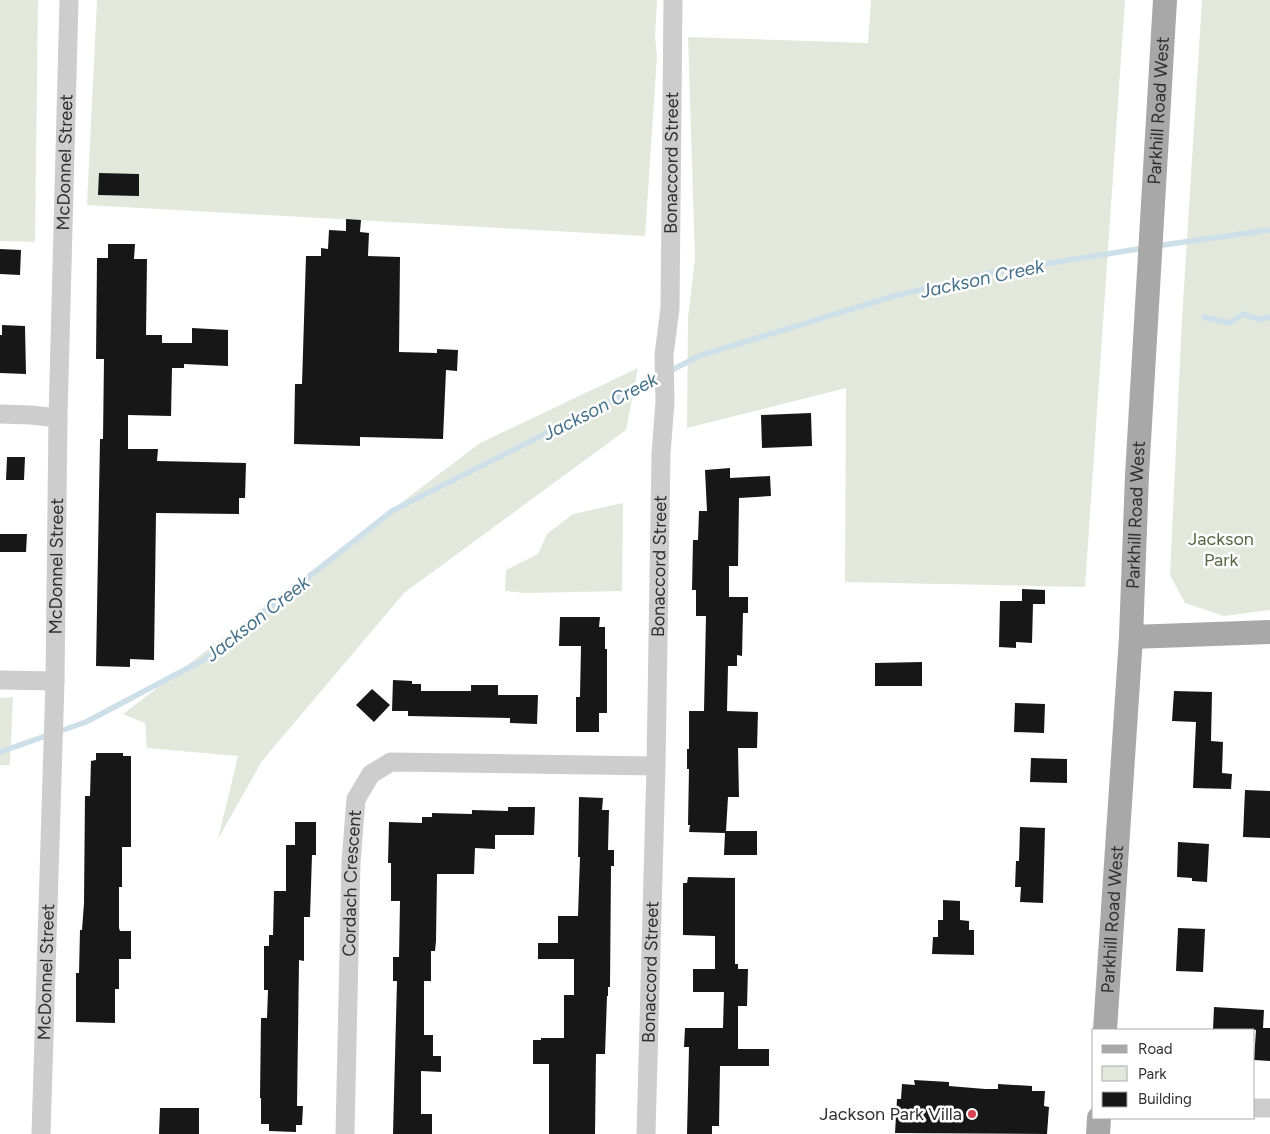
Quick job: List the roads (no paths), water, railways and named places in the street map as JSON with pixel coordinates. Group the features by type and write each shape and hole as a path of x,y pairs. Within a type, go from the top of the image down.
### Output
{"main road":[{"name":"Parkhill Road West","path":"1105,1029 1131,637 1137,475 1165,0"},
{"path":"1131,637 1270,632"},
{"path":"1098,1134 1099,1119"}],"street":[{"name":"McDonnel Street","path":"41,1134 55,681 58,418 69,0"},
{"name":"Bonaccord Street","path":"646,1134 656,766 661,454 665,402 664,355 670,308 673,0"},
{"path":"0,414 58,418"},
{"path":"0,680 55,681"},
{"name":"Cordach Crescent","path":"345,1134 352,853 356,799 371,774 391,762 656,766"},
{"path":"1255,1108 1270,1108"}],"waterway":[{"name":"Jackson Creek","path":"1156,246 1270,230"},
{"name":"Jackson Creek","path":"668,372 699,356 894,296 995,272 1144,248"},
{"path":"1204,317 1229,323 1243,314 1260,320 1270,317"},
{"name":"Jackson Creek","path":"0,752 86,722 205,659 392,511 660,376"}],"place":[{"name":"Jackson Park Villa","path":"972,1114"}],"park label":[{"name":"Jackson Park","path":"1221,549"}]}
